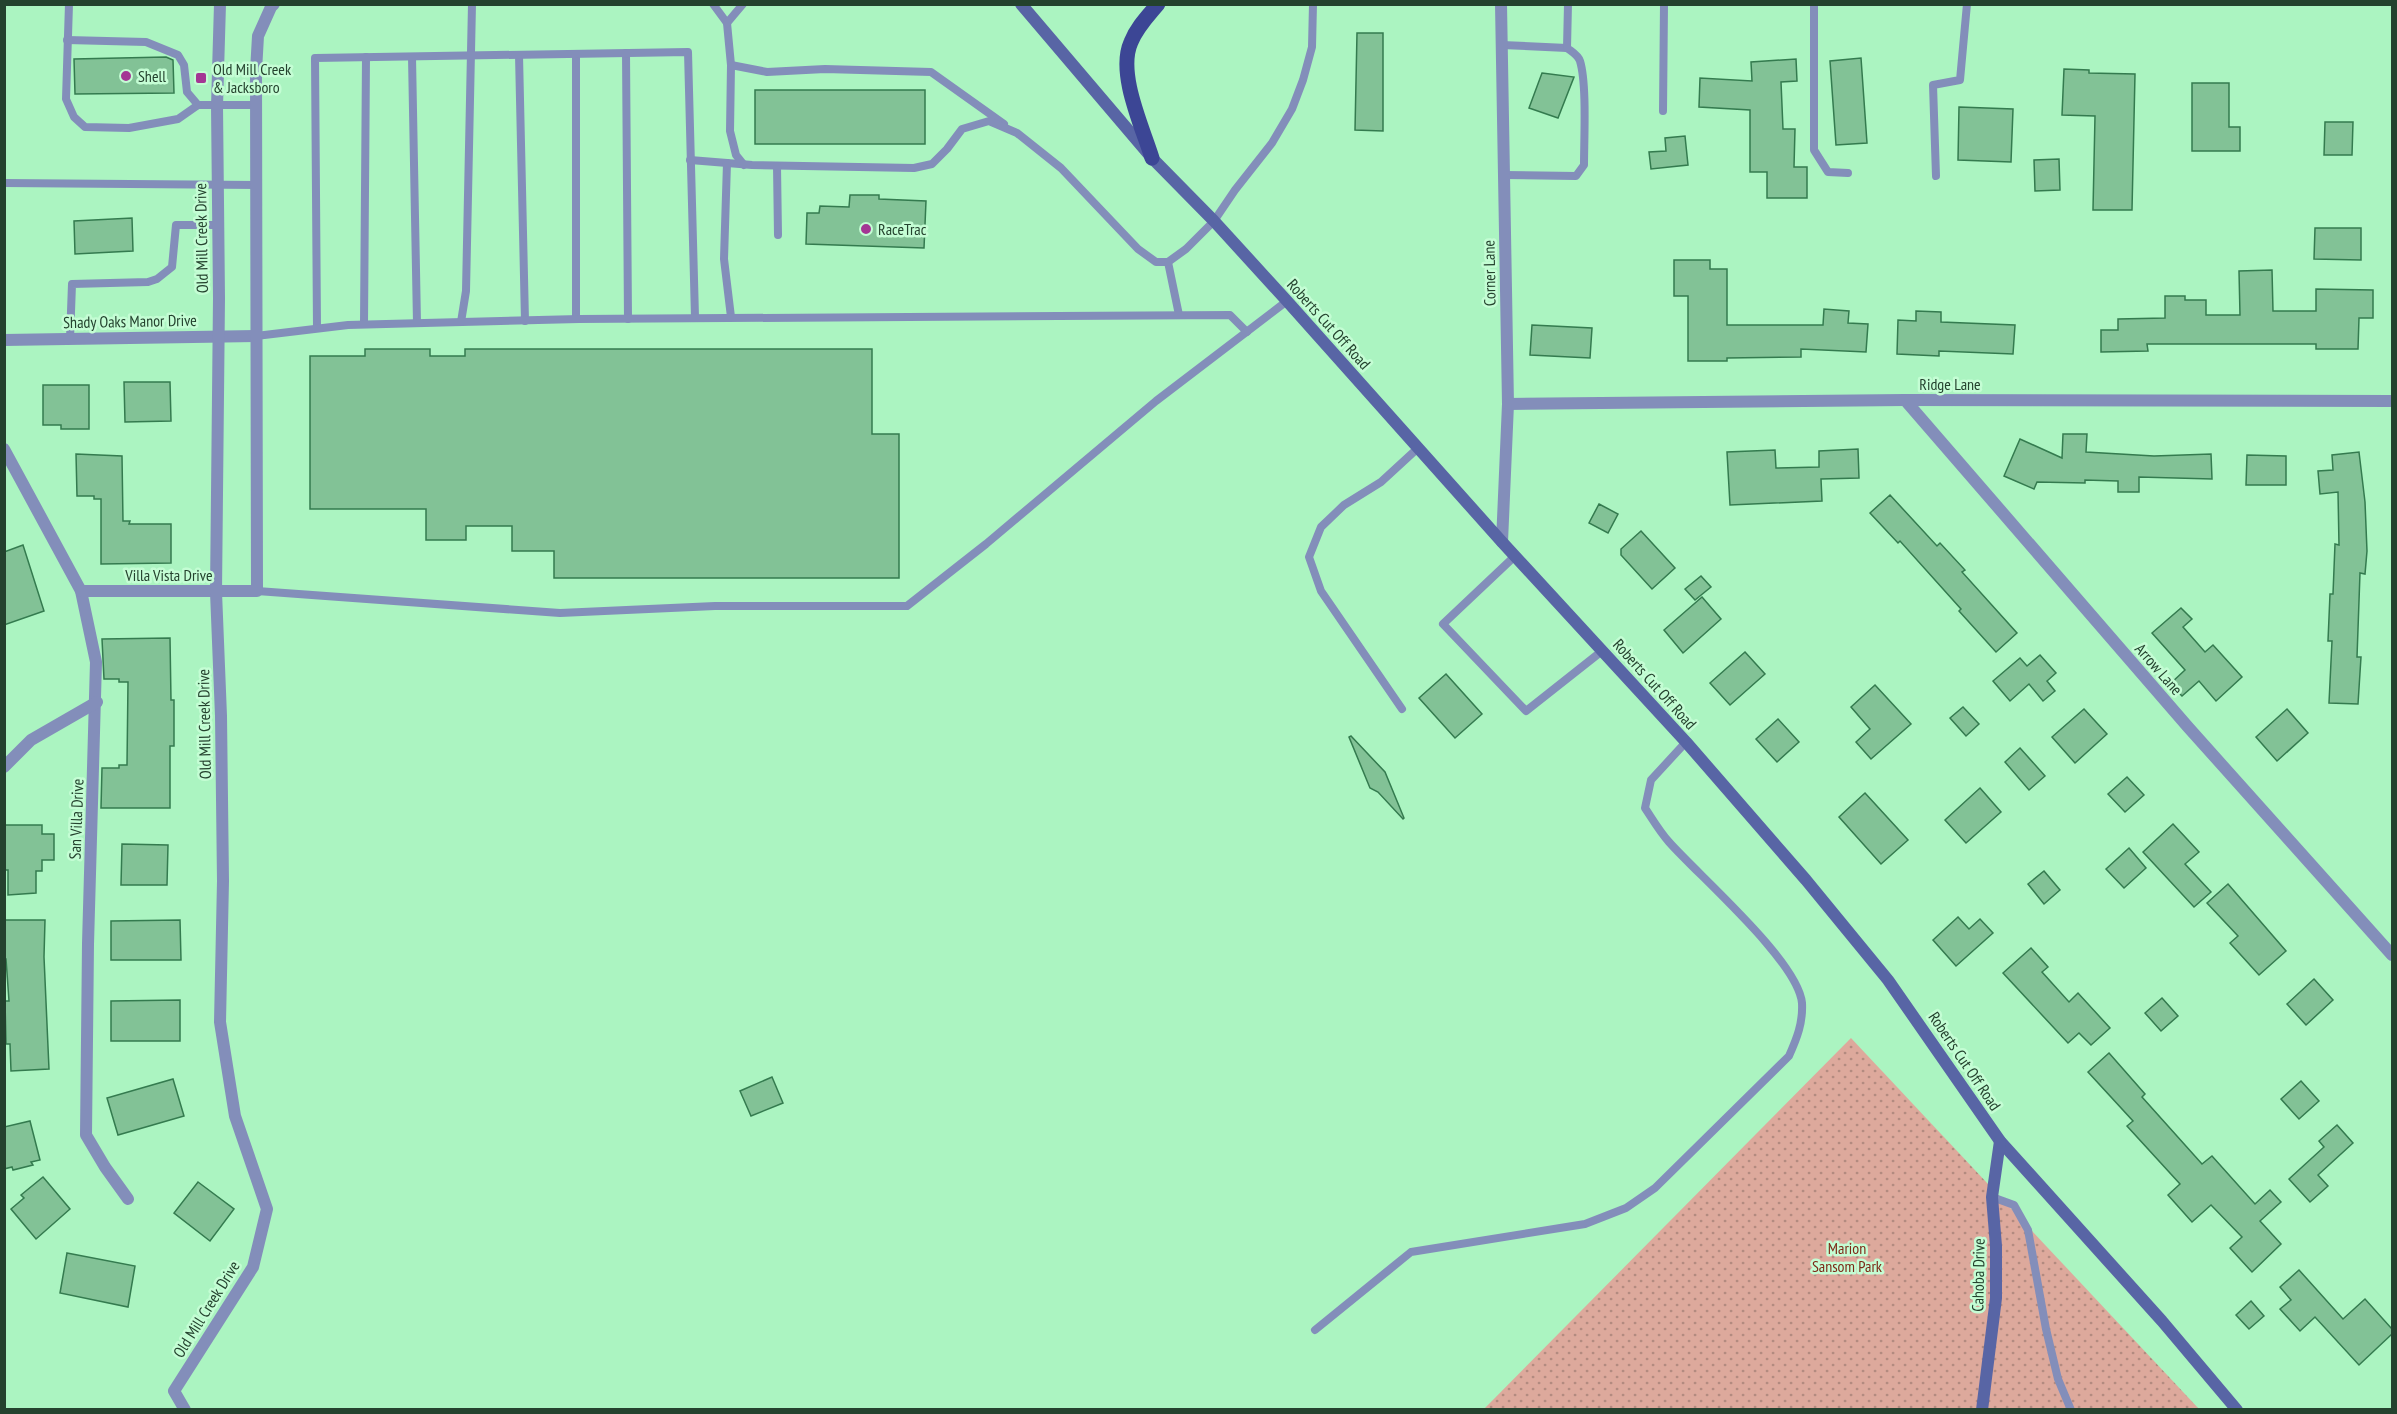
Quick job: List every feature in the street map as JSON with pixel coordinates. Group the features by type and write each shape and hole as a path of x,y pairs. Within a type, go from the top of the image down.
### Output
{"main road":[{"path":"1152,158 1127,78 1126,60 1130,43 1138,28 1158,4"}],"street":[{"name":"Old Mill Creek Drive","path":"185,1410 174,1391 253,1267 267,1209 235,1116 220,1022 223,881 221,716 216,592 217,106 220,4"},
{"path":"257,591 256,105 258,36 274,4"},
{"name":"Roberts Cut Off Road","path":"1021,4 1152,158 1214,221 1287,301 1502,542 1686,742 1806,880 1888,980 2000,1141 2162,1321 2237,1410"},
{"name":"Corner Lane","path":"1502,4 1508,404 1502,542"},
{"name":"Shady Oaks Manor Drive","path":"4,340 256,336"},
{"name":"Ridge Lane","path":"1508,404 1905,400 2392,401"},
{"name":"Arrow Lane","path":"1905,400 2187,727 2392,955"},
{"name":"San Villa Drive","path":"4,449 81,591 96,662 88,944 86,1135 128,1199"},
{"name":"Villa Vista Drive","path":"81,591 257,591"},
{"path":"4,767 31,740 96,702"},
{"name":"Cahoba Drive","path":"1982,1410 1996,1298 1996,1246 1992,1197 2000,1141"}],"lane":[{"path":"69,4 66,99 74,117 85,127 129,128 178,119 198,105 256,105"},
{"path":"460,322 466,291 472,4"},
{"path":"713,4 727,23 731,65 730,131 732,146 744,165"},
{"path":"727,23 743,4"},
{"path":"731,65 767,72 825,69 931,72 1017,133 1061,168 1138,249 1156,262 1168,262 1186,249 1214,221 1272,143 1292,109 1312,47 1313,4"},
{"path":"1567,48 1568,4"},
{"path":"1663,111 1664,4"},
{"path":"1814,4 1815,150 1828,172 1848,173"},
{"path":"1936,176 1933,85 1960,81 1967,4"},
{"path":"67,40 146,42 178,55 184,65 187,92 198,105"},
{"path":"1502,45 1567,48 1580,60 1584,165 1576,176 1504,176"},
{"path":"317,328 315,58 688,52 695,317"},
{"path":"626,53 628,318"},
{"path":"576,54 576,320"},
{"path":"519,55 525,321"},
{"path":"364,324 366,57"},
{"path":"412,57 417,323"},
{"path":"690,160 744,165 914,168 932,164 962,129 989,121 1017,133"},
{"path":"726,163 724,259 731,317"},
{"path":"777,166 778,235"},
{"path":"4,183 257,185"},
{"path":"70,339 72,284 148,282 157,279 172,267 176,225 217,225"},
{"path":"1168,262 1179,315"},
{"path":"257,591 560,613 715,606 907,606 986,544 1156,401 1287,301"},
{"path":"256,336 364,324 695,317 1179,315 1230,315 1247,332"},
{"path":"1402,709 1321,591 1309,557 1321,527 1344,505 1381,482 1418,448"},
{"path":"1515,556 1443,624 1526,711 1602,651"},
{"path":"1315,1330 1411,1252 1585,1224 1626,1208 1654,1188 1789,1056 1800,1030 1802,1002 1788,972 1729,901 1668,841 1645,808 1651,780 1686,742"},
{"path":"1992,1197 2014,1205 2028,1230 2046,1329 2058,1379 2072,1410"}],"green space":[{"name":"Marion Sansom Park","path":"1851,1038 2199,1409 1483,1410"}],"building":[{"path":"1357,33 1383,33 1383,131 1355,130"},
{"name":"Shell","path":"166,57 173,60 174,93 75,94 74,59"},
{"path":"1861,58 1867,143 1836,145 1830,61"},
{"path":"1796,59 1797,81 1781,82 1783,129 1795,129 1794,167 1807,167 1807,198 1767,198 1767,172 1750,172 1750,110 1699,107 1700,78 1752,81 1751,62"},
{"path":"2064,69 2089,70 2089,73 2135,74 2132,210 2093,210 2095,116 2062,115"},
{"path":"1542,73 1574,77 1558,118 1529,108"},
{"path":"2192,83 2229,83 2229,127 2240,127 2240,151 2192,151"},
{"path":"755,90 925,90 925,144 755,144"},
{"path":"1959,107 2013,109 2011,162 1958,160"},
{"path":"2325,122 2353,122 2352,155 2324,155"},
{"path":"1685,136 1688,165 1651,169 1649,152 1666,151 1665,138"},
{"path":"2059,159 2060,190 2035,191 2034,160"},
{"name":"RaceTrac","path":"850,195 879,195 879,199 926,201 924,248 806,244 807,213 819,213 820,206 849,207"},
{"path":"132,218 133,251 75,254 74,221"},
{"path":"2315,228 2361,228 2361,260 2314,259"},
{"path":"1674,260 1710,260 1710,269 1727,269 1727,325 1823,325 1824,309 1849,311 1848,323 1868,324 1866,352 1801,349 1801,357 1688,361 1688,296 1674,296"},
{"path":"2272,270 2273,311 2316,311 2316,289 2373,290 2373,318 2359,318 2358,349 2316,349 2316,344 2147,344 2148,351 2101,352 2101,330 2118,330 2118,319 2165,318 2165,296 2185,296 2185,300 2206,300 2206,315 2240,315 2239,271"},
{"path":"1916,311 1941,312 1941,322 2015,325 2013,354 1939,351 1939,356 1897,354 1898,320 1916,321"},
{"path":"1532,325 1592,328 1590,358 1530,355"},
{"path":"365,349 430,349 430,356 465,356 465,349 872,349 872,434 899,434 899,578 554,578 554,551 512,551 512,526 466,526 466,540 426,540 426,509 310,509 310,356 365,356"},
{"path":"124,382 170,382 171,421 125,422"},
{"path":"43,385 89,385 89,429 61,429 61,425 43,425"},
{"path":"2063,434 2087,434 2086,452 2154,456 2211,454 2212,479 2139,477 2139,492 2118,492 2118,481 2037,482 2034,489 2004,476 2020,439 2062,458"},
{"path":"1858,449 1859,478 1821,479 1822,501 1730,505 1727,452 1775,450 1776,468 1819,467 1819,451"},
{"path":"2359,452 2365,502 2367,551 2365,574 2360,573 2357,657 2361,657 2358,704 2329,703 2332,641 2328,641 2330,594 2333,594 2335,544 2339,545 2338,492 2320,494 2318,471 2333,470 2332,455"},
{"path":"76,454 122,456 123,521 130,521 129,524 171,524 171,563 101,564 101,499 94,499 94,496 77,496"},
{"path":"2247,455 2286,456 2286,485 2246,485"},
{"path":"1890,495 1937,546 1940,543 1965,570 1962,572 2017,633 1996,652 1900,541 1898,543 1870,513"},
{"path":"1599,504 1618,514 1608,533 1589,523"},
{"path":"1641,531 1675,568 1652,589 1621,555 1621,549"},
{"path":"23,545 44,611 4,625 4,552"},
{"path":"1701,576 1711,587 1695,600 1685,589"},
{"path":"1702,597 1721,619 1683,653 1664,630"},
{"path":"2181,608 2192,619 2183,627 2205,652 2213,645 2242,677 2216,701 2199,681 2182,696 2170,684 2185,670 2152,633"},
{"path":"170,638 174,746 170,746 170,808 101,808 102,768 119,768 119,765 127,765 128,682 119,682 119,679 104,679 102,639"},
{"path":"1745,652 1765,674 1730,705 1710,683"},
{"path":"2040,655 2056,673 2047,681 2055,691 2043,701 2029,684 2010,701 1993,681 2020,658 2027,666"},
{"path":"1446,674 1482,714 1455,738 1419,698"},
{"path":"1875,685 1911,724 1871,759 1856,742 1870,729 1851,707"},
{"path":"1963,707 1979,724 1966,736 1950,718"},
{"path":"2084,709 2107,734 2075,763 2052,737"},
{"path":"2287,709 2308,733 2277,761 2256,737"},
{"path":"1778,719 1799,742 1777,762 1756,739"},
{"path":"1351,736 1385,772 1403,819 1378,792 1370,788 1349,737"},
{"path":"2020,748 2045,776 2029,790 2005,762"},
{"path":"2127,777 2144,795 2125,812 2108,794"},
{"path":"1980,788 2001,812 1966,843 1945,820"},
{"path":"1865,793 1908,840 1881,864 1839,817"},
{"path":"2173,824 2199,852 2185,864 2211,892 2194,907 2143,852"},
{"path":"4,825 42,825 42,834 54,834 54,860 42,860 42,871 36,871 36,893 8,895 8,870 4,870"},
{"path":"122,844 168,845 167,885 121,885"},
{"path":"2129,848 2146,868 2124,888 2106,869"},
{"path":"2044,871 2060,890 2044,904 2028,884"},
{"path":"2228,884 2286,951 2259,975 2230,943 2238,936 2207,903"},
{"path":"1958,917 1969,929 1980,919 1993,933 1956,966 1933,940"},
{"path":"4,920 45,920 44,957 49,1069 11,1071 10,1044 6,1044 5,1001 9,1001 6,959 4,959"},
{"path":"180,920 181,960 111,960 111,921"},
{"path":"2031,948 2048,967 2042,972 2069,1002 2078,993 2110,1028 2091,1045 2079,1033 2068,1043 2003,973"},
{"path":"2314,979 2333,1000 2306,1025 2287,1004"},
{"path":"2162,998 2178,1016 2161,1031 2145,1013"},
{"path":"180,1000 180,1041 111,1041 111,1001"},
{"path":"2109,1053 2145,1094 2142,1097 2202,1164 2212,1156 2255,1204 2270,1190 2281,1202 2260,1221 2281,1244 2252,1272 2230,1248 2242,1237 2211,1205 2192,1222 2168,1195 2180,1184 2127,1126 2133,1121 2088,1072"},
{"path":"772,1077 783,1103 751,1116 740,1091"},
{"path":"173,1079 184,1116 118,1135 107,1098"},
{"path":"2301,1081 2319,1101 2299,1119 2281,1099"},
{"path":"30,1121 40,1160 31,1162 33,1165 13,1170 12,1167 4,1169 4,1127"},
{"path":"2337,1125 2353,1143 2318,1175 2328,1186 2310,1202 2289,1179 2324,1147 2319,1141"},
{"path":"43,1177 70,1209 36,1239 11,1209 24,1198 21,1195"},
{"path":"198,1182 234,1209 210,1241 174,1213"},
{"path":"67,1253 135,1266 128,1307 60,1293"},
{"path":"2299,1270 2343,1319 2365,1299 2392,1329 2392,1334 2359,1365 2315,1317 2300,1331 2280,1309 2291,1300 2280,1287"},
{"path":"2251,1301 2264,1316 2249,1329 2236,1315"}],"place":[{"name":"Shell","path":"126,76"},
{"name":"Old Mill Creek & Jacksboro","path":"201,78"},
{"name":"RaceTrac","path":"866,229"}]}
